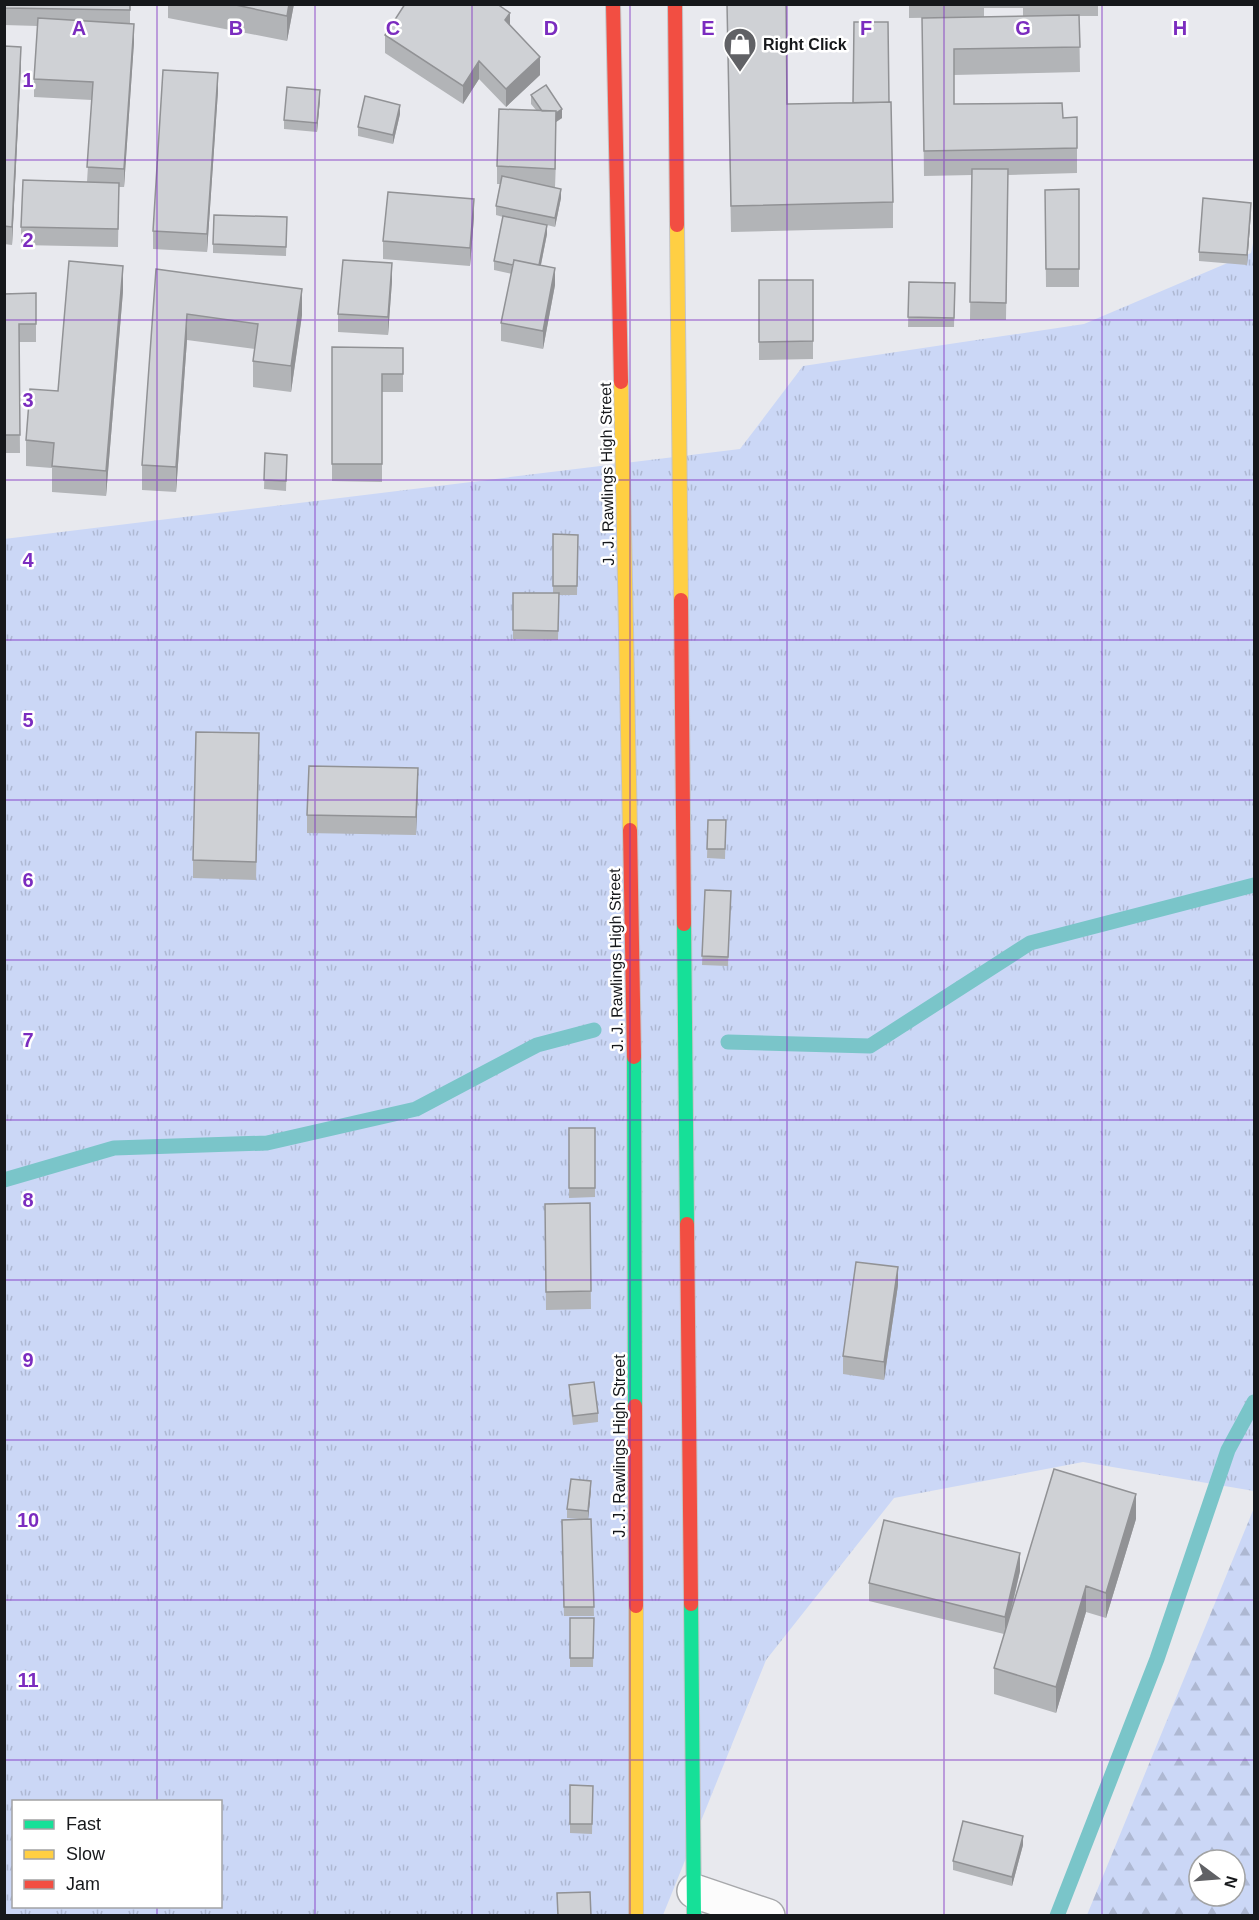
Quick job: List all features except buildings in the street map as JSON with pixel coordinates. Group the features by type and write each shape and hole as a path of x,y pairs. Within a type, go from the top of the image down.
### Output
{"main road":[{"name":"J. J. Rawlings High Street","path":"613,4 635,1097 636,1916"},
{"path":"675,4 694,1903"}],"street":[{"path":"694,1903 768,1916"}],"green space":[{"path":"1254,238 1254,1491 1083,1462 894,1498 766,1660 663,1915 5,1915 4,539 740,449 803,366 1084,324 1251,253"},
{"path":"1254,1508 1254,1915 1087,1915"}],"waterway":[{"path":"728,1042 870,1046 1030,943 1254,885"},
{"path":"4,1180 114,1148 267,1143 416,1109 537,1045 594,1030"},
{"path":"1057,1916 1157,1659 1228,1450 1254,1402"}],"traffic: fast":[{"path":"684,924 687,1224"},
{"path":"634,1057 635,1406"},
{"path":"691,1604 694,1916"}],"traffic: slow":[{"path":"677,225 681,600"},
{"path":"621,382 630,830"},
{"path":"636,1606 636,1916"}],"traffic: jam":[{"path":"613,4 621,382"},
{"path":"675,4 677,225"},
{"path":"681,600 684,924"},
{"path":"630,830 634,1057"},
{"path":"687,1224 691,1604"},
{"path":"635,1406 636,1606"}],"place":[{"name":"Right Click","path":"740,73"}]}
